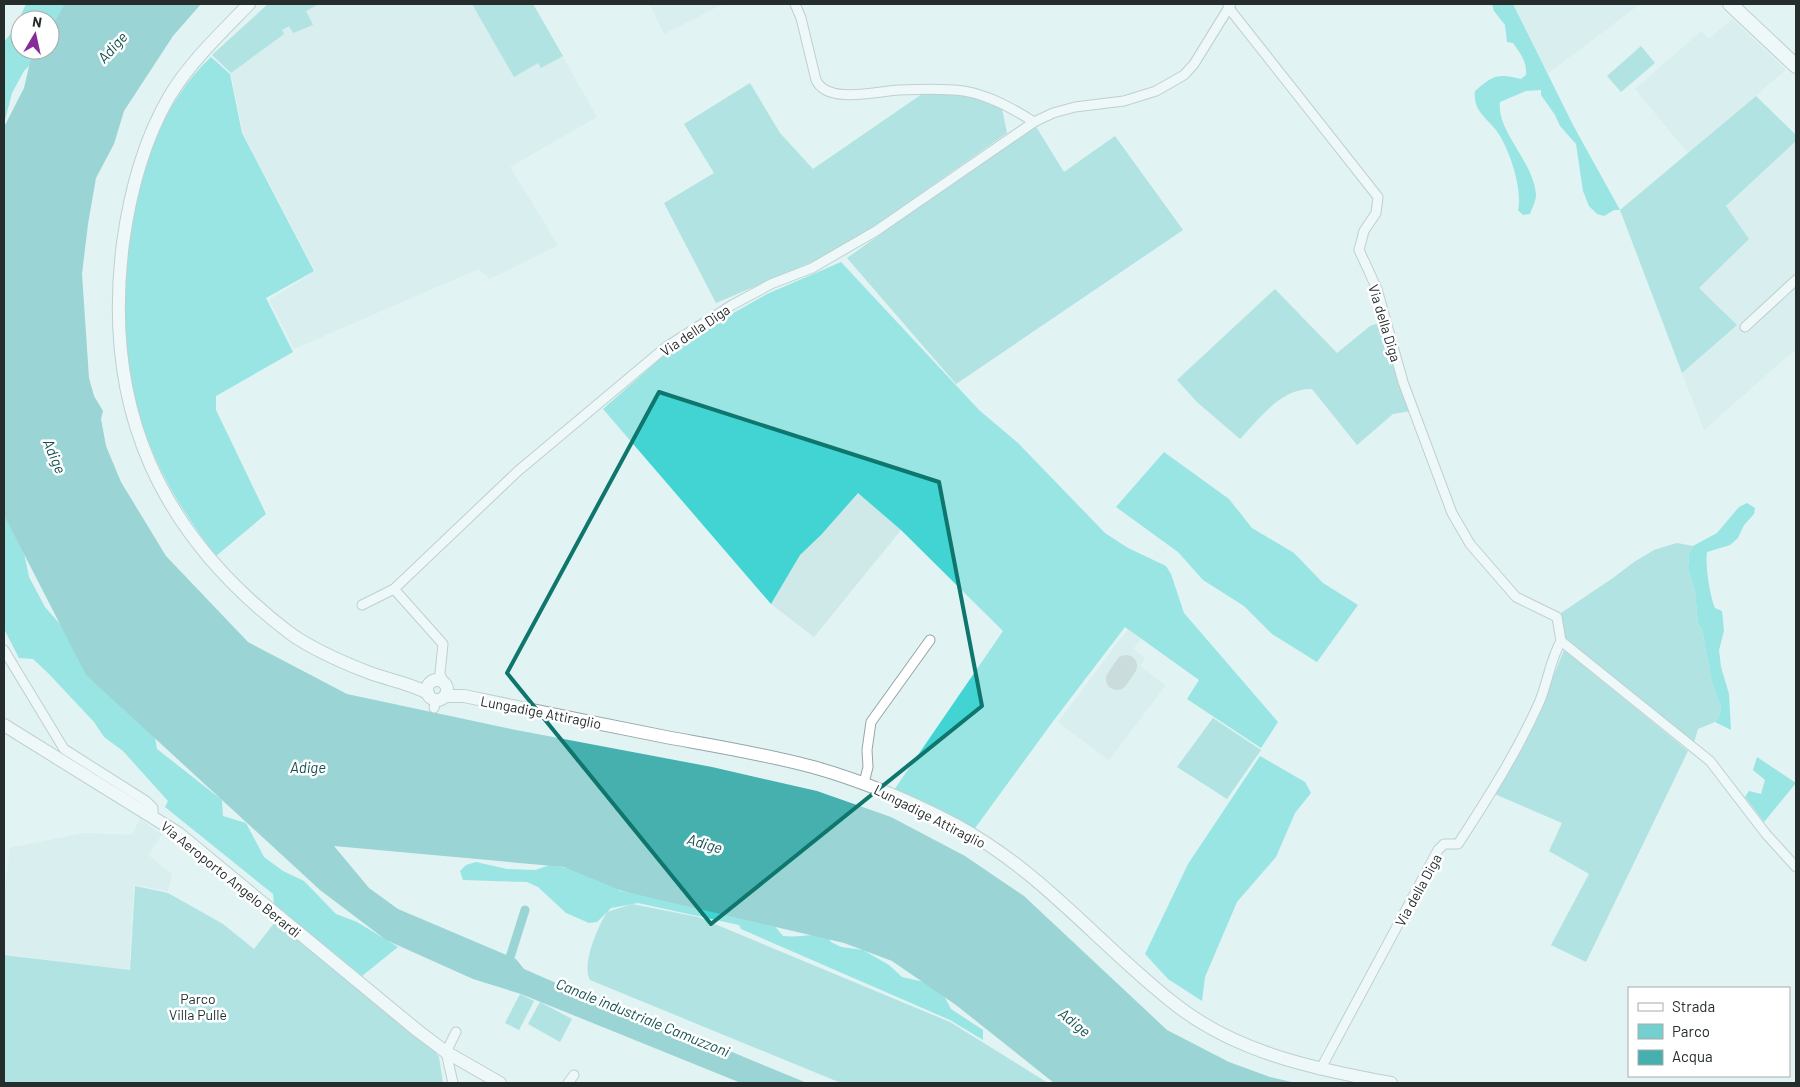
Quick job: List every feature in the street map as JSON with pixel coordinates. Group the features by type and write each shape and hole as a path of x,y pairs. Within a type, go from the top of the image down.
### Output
{"main road":[{"path":"1730,4 1796,66"}],"street":[{"name":"Lungadige Attiraglio","path":"249,4 191,64 169,98 141,160 128,205 117,312 123,373 135,430 159,486 178,518 233,584 293,635 327,654 370,673 416,686 774,758 864,783 916,805 992,847 1057,897 1172,1002 1208,1026 1248,1045 1320,1070 1391,1083"},
{"path":"795,4 801,18 816,80 821,88 843,95 856,96 898,90 975,93 1034,122"},
{"name":"Via della Diga","path":"362,605 394,589 518,471 666,347 732,305 771,284 812,268 876,231 1034,122 1053,113 1075,107 1124,101 1156,91 1177,79 1194,64 1230,5 1378,197 1376,213 1364,232 1359,250 1377,289 1403,382 1452,513 1470,544 1516,597 1557,617 1561,641 1554,653 1540,702 1502,774 1458,844 1444,844 1438,850 1320,1070"},
{"path":"1744,326 1796,280"},
{"path":"394,589 443,644 437,689"},
{"path":"864,783 868,767 867,750 871,722 930,640"},
{"path":"1561,641 1710,761 1766,834 1796,867"},
{"path":"4,650 64,749 146,801 153,808 152,817"},
{"name":"Via Aeroporto Angelo Berardi","path":"4,725 178,832 287,924 446,1052 500,1083"},
{"path":"453,1083 446,1052 456,1032"},
{"path":"568,1083 574,1075"}],"highlighted area":[{"path":"659,392 939,482 982,706 711,924 507,673"}],"shaded area":[{"path":"26,4 69,4 60,22 60,10 23,10"},
{"path":"268,4 533,4 597,117 510,167 558,245 490,279 478,269 294,349 269,300 315,271 243,133 231,73 212,55"},
{"path":"650,4 723,4 664,34"},
{"path":"1492,4 1513,4 1573,125 1620,210 1614,210 1604,216 1597,214 1589,206 1583,191 1576,144 1560,126 1541,95 1541,90 1526,91 1500,102 1500,113 1504,124 1529,171 1536,195 1530,214 1523,215 1518,210 1519,191 1510,157 1501,137 1478,108 1475,98 1475,91 1491,79 1507,76 1521,79 1526,75 1526,66 1523,58 1513,43 1507,42 1505,25 1494,11"},
{"path":"1513,4 1640,4 1547,74"},
{"path":"1732,19 1786,70 1688,153 1635,89 1701,31 1709,39"},
{"path":"10,34 10,60 35,60 24,71 12,93 4,124 4,42"},
{"path":"211,57 230,74 242,133 314,271 266,298 293,352 216,396 216,410 266,514 216,556 172,492 155,458 141,421 130,377 125,329 125,279 130,228 141,179 158,133 181,92"},
{"path":"1796,141 1796,349 1704,430 1682,373 1737,325 1699,288 1749,239 1726,206"},
{"path":"841,262 979,410 1018,443 1105,533 1128,548 1166,566 1171,574 1184,613 1278,722 1261,748 1187,699 1199,680 1125,627 973,831 894,790 1003,631 901,530 858,493 821,535 800,555 771,604 603,409 670,350 684,341 767,294"},
{"path":"1164,452 1229,499 1252,528 1294,553 1323,583 1358,605 1317,662 1272,634 1244,606 1203,580 1178,552 1116,507"},
{"path":"858,492 901,530 814,637 771,604 800,555 821,535"},
{"path":"4,496 20,534 29,577 45,607 154,732 157,749 222,800 223,816 246,823 264,857 283,871 304,881 336,914 357,922 398,947 362,976 274,905 273,894 165,807 168,801 123,751 104,737 94,722 48,673 33,659 19,658 4,629"},
{"path":"1747,503 1755,508 1754,514 1744,525 1738,538 1730,545 1707,552 1708,580 1713,603 1715,608 1722,611 1724,631 1719,650 1721,667 1729,694 1731,730 1715,722 1719,717 1721,707 1712,683 1702,629 1698,624 1695,591 1688,568 1689,554 1693,546 1717,533 1739,507"},
{"path":"1129,628 1142,638 1133,649 1145,658 1140,666 1166,685 1109,760 1058,722"},
{"path":"1260,756 1305,782 1311,793 1295,813 1276,857 1237,902 1205,977 1202,1001 1168,979 1145,954 1188,864"},
{"path":"1757,757 1796,783 1764,822 1745,797 1749,791 1761,794 1765,780 1753,770"},
{"path":"140,819 162,834 148,855 172,874 168,891 134,885 129,970 4,954 4,898 10,848 84,833 132,835"},
{"path":"476,862 507,869 535,870 550,865 591,872 609,881 620,891 766,916 783,936 827,936 831,942 841,947 863,950 889,965 902,977 928,983 944,996 951,1009 983,1030 983,1040 950,1020 741,929 739,925 638,903 611,908 597,922 589,923 566,913 538,887 527,882 463,880 460,871 466,865"}],"green space":[{"path":"268,4 319,4 306,11 313,25 293,33 289,26 282,30 284,34 231,73 212,55"},
{"path":"472,4 533,4 563,56 541,68 538,63 514,77"},
{"path":"1641,46 1655,63 1621,92 1607,76"},
{"path":"750,83 780,133 813,169 922,94 961,93 1002,109 1007,133 840,250 716,303 664,203 714,173 684,124"},
{"path":"1756,96 1796,135 1796,141 1726,206 1749,239 1699,288 1737,325 1682,373 1620,210"},
{"path":"1035,125 1064,172 1115,136 1183,230 956,384 847,258"},
{"path":"1275,289 1337,353 1370,326 1389,319 1417,410 1393,414 1357,445 1312,389 1301,390 1290,393 1272,406 1240,439 1197,402 1177,380"},
{"path":"1677,543 1693,546 1689,554 1688,568 1695,591 1698,624 1702,629 1712,683 1721,707 1719,717 1715,722 1698,729 1693,746 1562,638 1561,613 1634,562 1654,550"},
{"path":"1564,650 1688,751 1586,962 1551,945 1589,874 1549,851 1562,823 1490,792 1540,709"},
{"path":"1213,718 1261,750 1227,799 1177,767"},
{"name":"Parco Villa Pullè","path":"135,886 168,893 223,924 254,949 275,922 426,1041 439,1057 443,1083 4,1083 4,955 130,970"},
{"path":"632,904 698,917 950,1022 1048,1083 841,1083 590,980 588,973 589,956 603,918 607,912"},
{"path":"520,994 534,1001 519,1030 505,1023"},
{"path":"540,1002 572,1019 560,1042 528,1024"}],"water":[{"name":"Adige","path":"65,4 201,4 173,36 124,111 114,144 96,178 82,274 89,378 94,396 103,411 101,419 106,446 121,482 166,556 248,642 347,694 516,730 712,767 817,791 891,817 965,856 1024,896 1167,1030 1229,1062 1270,1077 1296,1083 1054,1083 956,1005 892,961 844,943 622,891 564,867 334,846 369,888 398,909 516,959 524,969 570,989 693,1036 807,1083 741,1083 521,994 473,979 386,940 320,890 86,675 4,515 4,127 24,88 31,60 60,60 60,13"}],"waterway":[{"name":"Canale industriale Camuzzoni","path":"507,967 525,910"}],"taxiway":[{"path":"1117,679 1126,666"}]}
